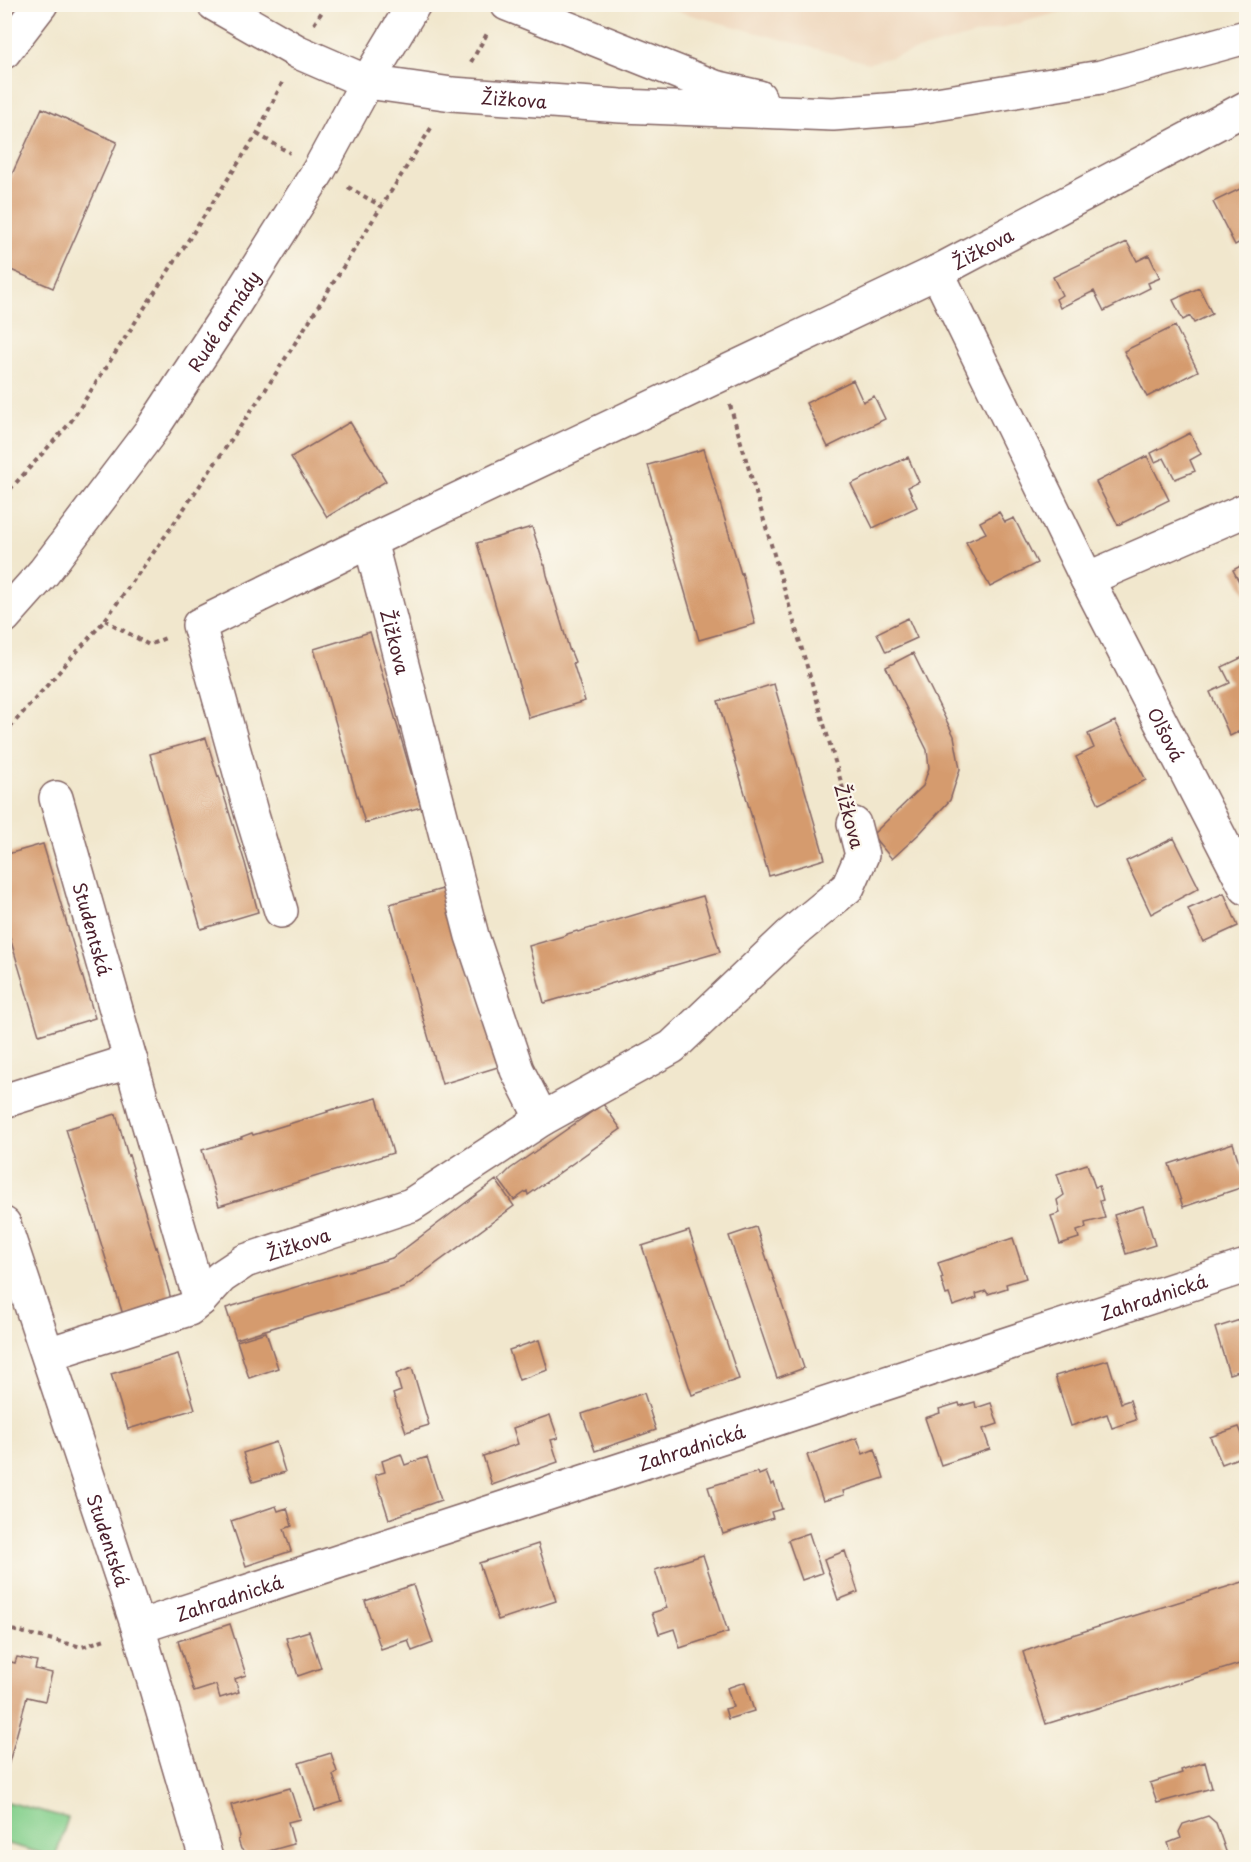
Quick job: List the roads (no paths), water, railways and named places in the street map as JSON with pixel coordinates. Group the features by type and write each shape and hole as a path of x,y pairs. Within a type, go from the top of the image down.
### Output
{"street":[{"path":"4,52 41,4"},
{"name":"Žižkova","path":"214,4 297,52 367,82 452,94 621,106 834,114 912,108 1101,77 1246,37"},
{"name":"Rudé armády","path":"4,617 44,572 150,432 319,170 367,82 414,4"},
{"name":"Žižkova","path":"500,14 715,87 834,114"},
{"name":"Žižkova","path":"280,911 199,625 712,377 937,272 1246,108"},
{"name":"Olšová","path":"937,272 1087,579 1246,888"},
{"path":"1087,579 1246,510"},
{"name":"Žižkova","path":"370,541 472,936 517,1070 542,1119"},
{"name":"Studentská","path":"56,798 200,1300"},
{"name":"Žižkova","path":"48,1354 189,1309 220,1277 246,1261 411,1205 542,1119 672,1047 790,934 848,887 862,855 854,824"},
{"path":"4,1101 131,1061"},
{"name":"Studentská","path":"4,1224 138,1627 206,1857"},
{"name":"Zahradnická","path":"138,1627 1246,1266"}]}
